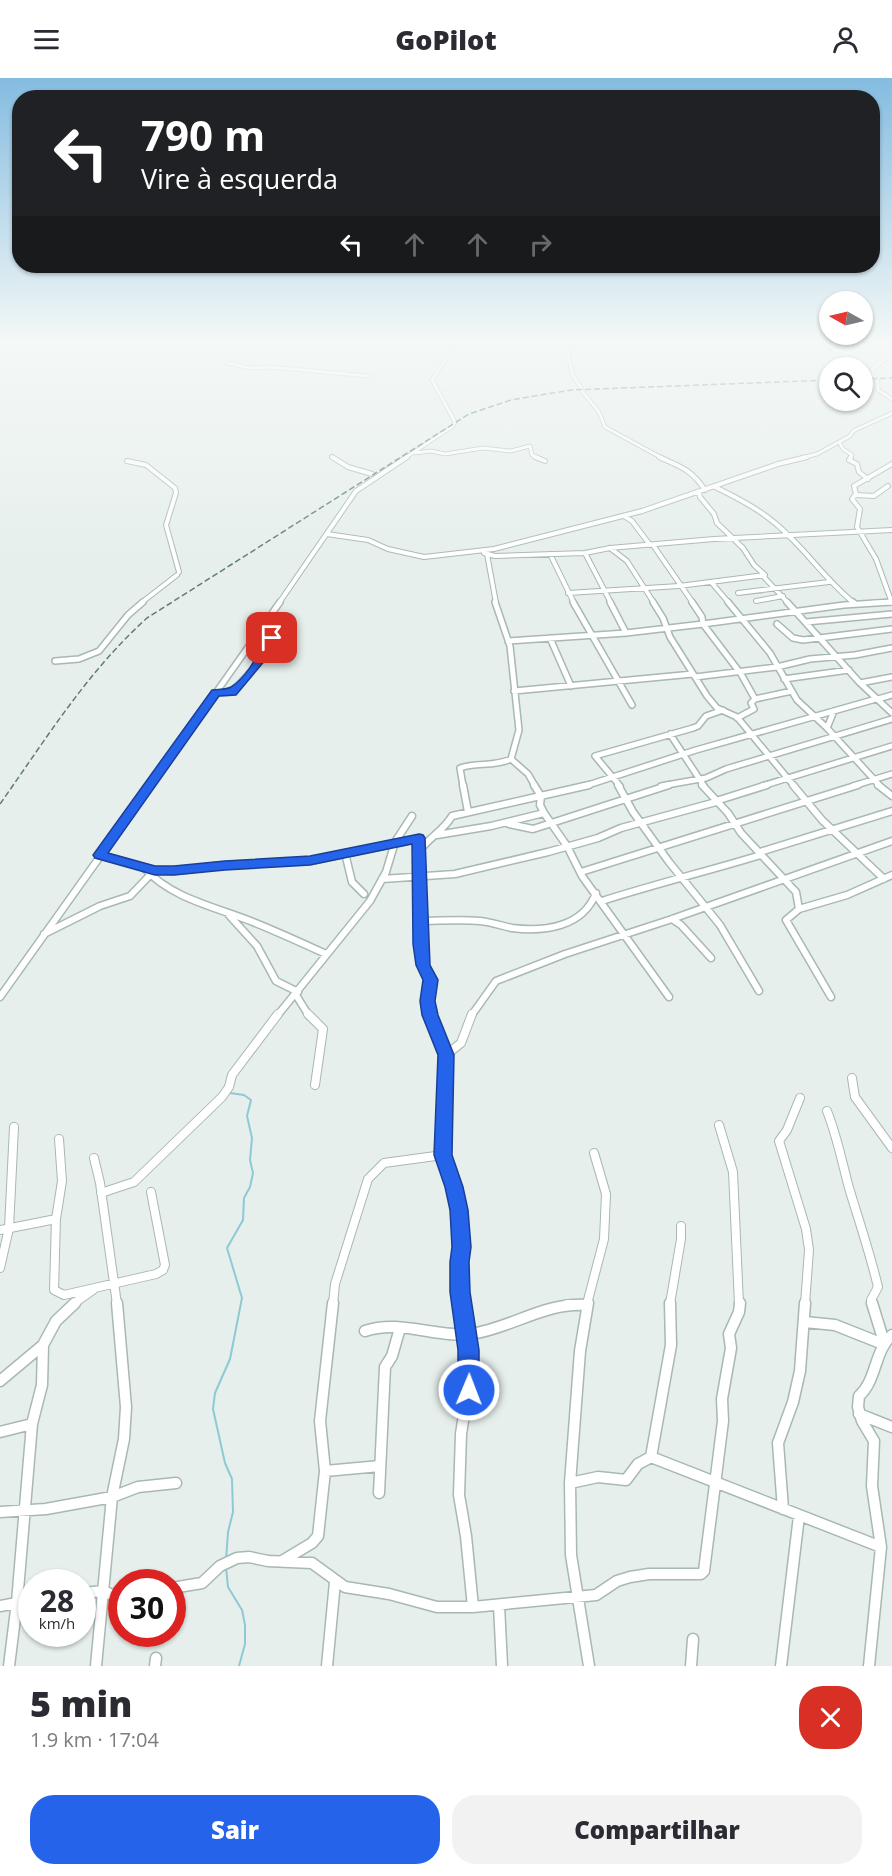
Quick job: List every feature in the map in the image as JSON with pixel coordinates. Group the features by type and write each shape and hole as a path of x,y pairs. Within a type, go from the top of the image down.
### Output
{"street":[{"path":"0,997 256,637 356,491 448,430 454,422 451,416"},
{"path":"598,416 605,427 628,443 687,469 695,475 705,490"},
{"path":"484,553 624,516 778,464 817,454 853,431 887,416"},
{"path":"878,421 892,418"},
{"path":"839,442 843,449 852,455 849,460 855,462 859,472 868,479"},
{"path":"412,453 431,451 445,454 483,448 511,451 530,446 532,455 546,461"},
{"path":"332,457 347,464 348,467 372,474"},
{"path":"56,662 79,659 99,651 128,615 164,583 178,574 166,525 176,493 175,488 146,465 127,461"},
{"path":"856,495 854,486 892,464"},
{"path":"856,495 874,496 888,486"},
{"path":"715,487 762,512 789,535 829,582 856,604"},
{"path":"699,492 700,497 714,513 717,523 764,573 763,576 860,683 892,712"},
{"path":"508,641 669,630 682,625 856,604 892,602 876,559 858,531 857,525 861,509 852,499 856,495"},
{"path":"624,516 632,521 651,545 702,617 703,624 741,674 755,699"},
{"path":"327,534 368,540 388,549 424,557 484,553 550,555 585,553 610,548 732,538 892,530"},
{"path":"610,548 622,556 669,630 670,638 717,708 737,718 832,831 884,879"},
{"path":"484,553 494,599 508,641 519,730 512,759"},
{"path":"585,553 626,633"},
{"path":"550,555 568,593 632,705"},
{"path":"568,593 679,586 763,576"},
{"path":"711,582 765,646 797,700 827,728 873,781 892,796"},
{"path":"738,593 829,582"},
{"path":"756,601 783,596"},
{"path":"806,622 892,614"},
{"path":"777,624 795,639 821,639 892,629"},
{"path":"216,693 232,692 262,657 272,638 256,637"},
{"path":"550,638 571,686"},
{"path":"514,691 738,673 777,668 810,659 892,648"},
{"path":"784,679 849,670"},
{"path":"860,683 892,676"},
{"path":"737,718 754,709 751,703 755,699 792,691"},
{"path":"420,850 447,825 452,816 611,777 892,695"},
{"path":"723,711 706,717 698,726 636,745 595,754 627,797 633,812 643,822 658,847 720,925 759,991"},
{"path":"827,728 834,711"},
{"path":"507,823 528,829 551,823 656,788 706,778 726,769 892,719"},
{"path":"670,734 696,772 697,779 736,822 741,833 796,892 800,909"},
{"path":"382,879 455,874 567,846 892,746"},
{"path":"512,759 528,774 541,796 540,805 544,813 567,846 581,872 669,997"},
{"path":"468,812 460,768 475,762 495,767 512,759"},
{"path":"581,872 892,774"},
{"path":"602,901 760,854 798,839 818,837 892,811"},
{"path":"100,855 143,867 174,871 225,865 310,861 394,842 507,823 544,813"},
{"path":"101,1193 134,1182 222,1097 229,1087 232,1075 326,954 361,913 389,864 394,842 412,816"},
{"path":"818,837 822,820"},
{"path":"419,838 423,965 431,980 428,1001 430,1015 446,1055 443,1155 459,1210 462,1247 459,1262 460,1292 470,1376 461,1434 459,1485 473,1607"},
{"path":"446,1055 454,1051 464,1040 471,1016 491,984 528,967 892,841"},
{"path":"345,853 351,884 356,891 364,894"},
{"path":"143,867 158,883 176,894 326,954"},
{"path":"44,934 100,906 130,896 151,874"},
{"path":"831,997 786,920 800,909 829,902 892,874"},
{"path":"420,921 466,920 522,929 548,928 586,915 594,902 596,893"},
{"path":"228,913 257,946 276,981 297,993 308,1015 323,1029 315,1085"},
{"path":"672,919 681,925 711,958"},
{"path":"852,1077 855,1097 892,1149"},
{"path":"783,1509 778,1443 782,1426 794,1402 800,1371 808,1250 806,1229 779,1141 788,1132 790,1117 800,1098"},
{"path":"827,1111 835,1128 860,1225 866,1236 878,1287 871,1300 883,1343"},
{"path":"186,1586 202,1583 220,1566 237,1558 312,1563 320,1567 335,1582 345,1587 388,1593 437,1607 473,1607 596,1595 609,1590 617,1581 639,1574 701,1574 704,1571 723,1420 722,1399 730,1348 729,1334 739,1312 740,1296 733,1173 719,1125"},
{"path":"0,1268 14,1127"},
{"path":"58,1139 62,1181 56,1219 54,1290 64,1295 156,1274 163,1270 165,1265 151,1192"},
{"path":"589,1666 571,1555 570,1483 580,1351 587,1305 604,1239 606,1194 594,1153"},
{"path":"282,1561 316,1540 325,1471 320,1421 335,1284 368,1179 384,1163 443,1155"},
{"path":"94,1158 113,1283 126,1407 124,1439 112,1497 96,1666"},
{"path":"4,1229 56,1219"},
{"path":"570,1483 592,1476 626,1480 638,1464 651,1456 671,1345 670,1300 681,1239 681,1226"},
{"path":"0,1381 43,1345 56,1321 80,1298 98,1286"},
{"path":"364,1331 371,1327 400,1328 443,1335 466,1334 487,1330 562,1303 587,1305"},
{"path":"805,1322 821,1322 854,1331 871,1341 883,1343"},
{"path":"379,1493 385,1366 392,1356 400,1328"},
{"path":"869,1666 881,1547 872,1486 874,1441 859,1414 859,1396 866,1390 883,1343 892,1335"},
{"path":"21,1569 32,1424 42,1385 43,1345"},
{"path":"859,1414 892,1427"},
{"path":"0,1432 32,1424"},
{"path":"651,1456 715,1479 799,1516 881,1547"},
{"path":"325,1471 380,1466"},
{"path":"0,1512 46,1509 112,1497 138,1487 176,1483"},
{"path":"781,1666 799,1516"},
{"path":"327,1666 335,1582"},
{"path":"96,1591 104,1590 108,1592"},
{"path":"0,1606 18,1602 9,1666"},
{"path":"499,1605 502,1666"},
{"path":"691,1666 693,1639"}],"waterway":[{"path":"226,1560 228,1532 233,1512 232,1479 225,1463 213,1409 215,1393 230,1359 242,1298 227,1248 243,1220 244,1198 250,1187 253,1173 250,1160 252,1138 247,1116 251,1100 244,1095 230,1093"},
{"path":"226,1567 228,1587 242,1610 245,1625 245,1644 239,1666"}],"railway":[{"path":"0,804 86,683 147,618 466,416"}],"route":[{"path":"272,638 262,657 240,685 232,692 216,693 100,855 155,870 174,871 225,865 310,861 419,838 421,944 423,965 431,980 428,1001 430,1015 446,1055 442,1144 459,1210 462,1247 459,1262 460,1292 468,1350 469,1390"}]}
